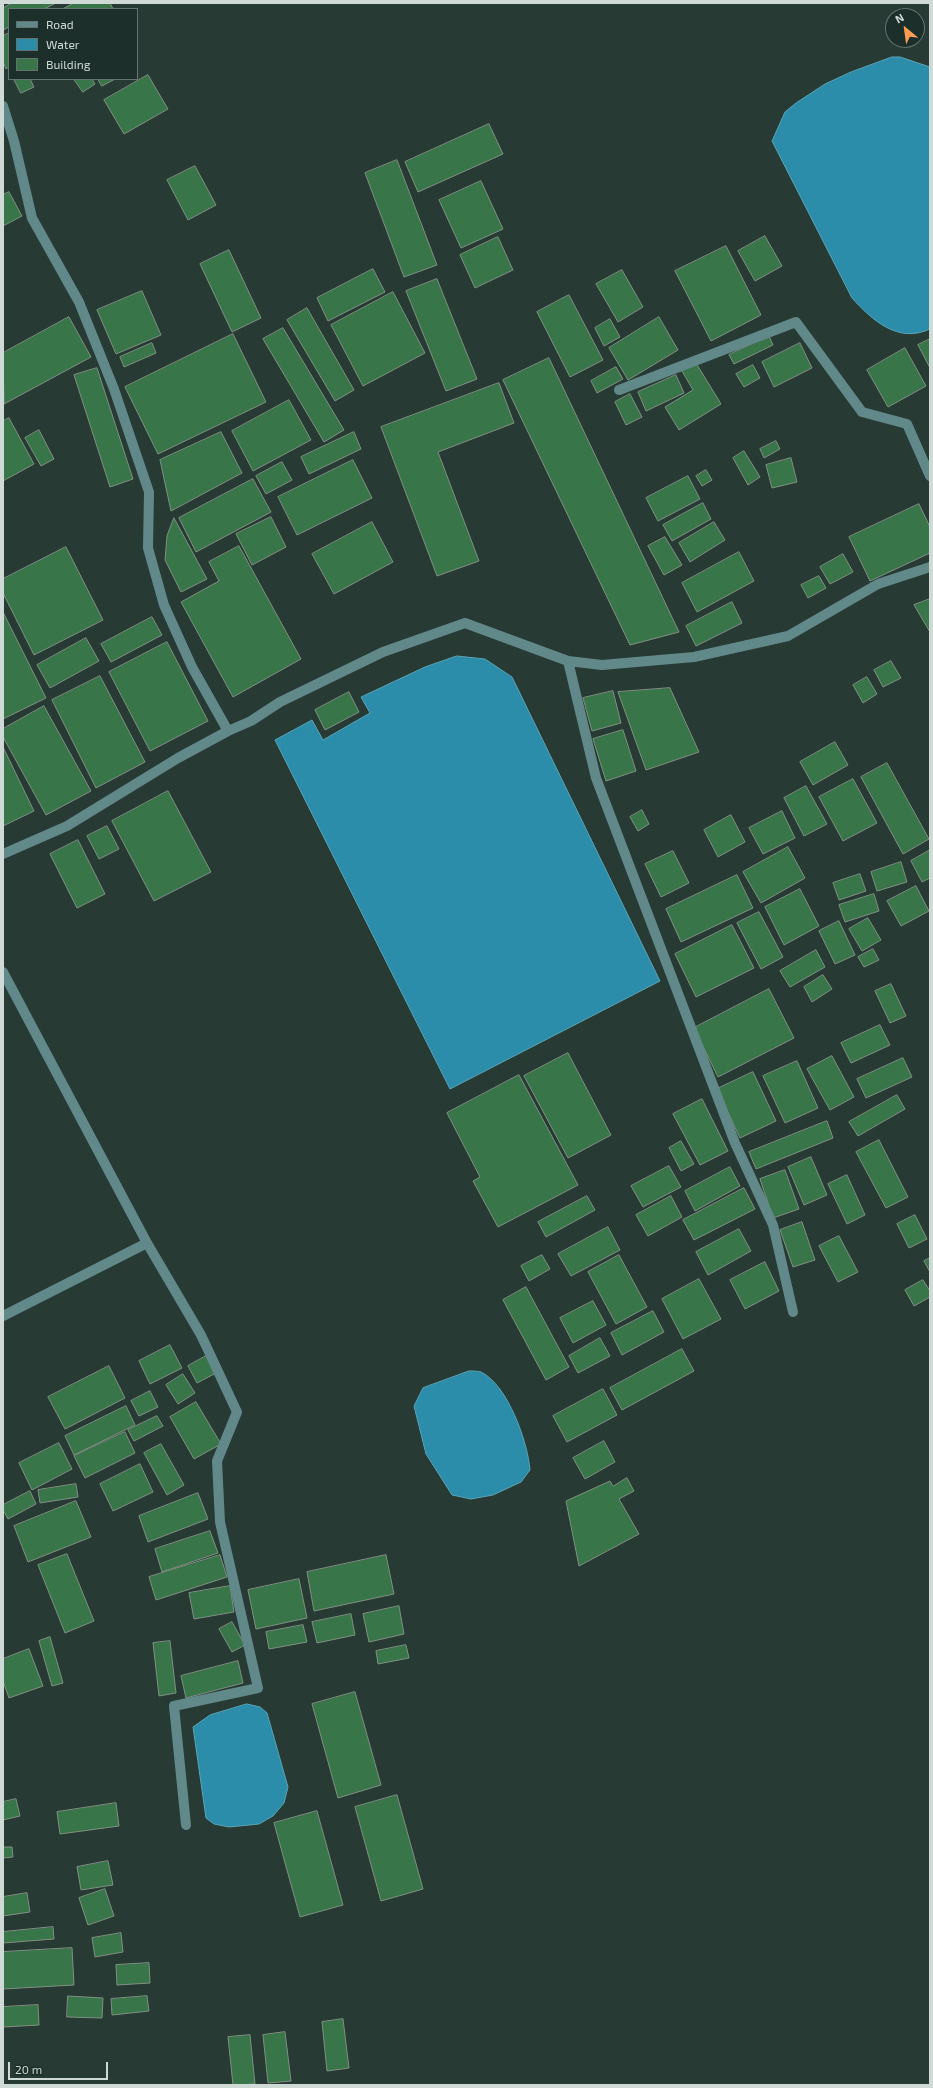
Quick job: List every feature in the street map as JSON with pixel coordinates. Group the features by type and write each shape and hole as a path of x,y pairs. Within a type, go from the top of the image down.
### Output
{"street":[{"path":"3,106 14,141 32,218 78,302 114,389 149,492 148,548 164,605 192,667 228,731"},
{"path":"619,390 796,322 862,412 907,424 930,476"},
{"path":"3,854 67,826 178,758 228,731 251,721 280,702 383,652 465,624 568,661 602,665 694,657 788,636 878,584 930,567"},
{"path":"568,661 596,778 735,1143 773,1226 793,1312"},
{"path":"3,972 147,1243 201,1335 238,1412 217,1461 220,1522 258,1688 174,1706 186,1825"},
{"path":"3,1316 147,1243"}],"water":[{"path":"892,57 900,57 930,67 930,329 918,333 907,334 897,332 886,327 868,314 852,298 772,141 785,112 796,103 825,84 851,72"},
{"path":"457,656 485,659 512,677 660,981 450,1089 275,740 312,720 323,740 370,713 361,697 425,667"},
{"path":"469,1371 481,1372 491,1379 500,1389 515,1416 521,1431 530,1470 521,1482 493,1495 471,1499 452,1495 426,1454 414,1406 423,1388"},
{"path":"247,1704 260,1707 267,1713 288,1787 284,1803 273,1816 259,1824 229,1827 214,1824 206,1818 193,1727 210,1715"}],"building":[{"path":"13,3 56,3 46,8 8,8 8,28 3,30 3,8"},
{"path":"74,3 110,3 112,8 65,8"},
{"path":"8,34 8,68 6,69 3,62 3,36"},
{"path":"148,75 168,109 124,134 104,100"},
{"path":"14,80 30,80 34,87 21,93"},
{"path":"75,80 93,80 95,84 83,92"},
{"path":"99,80 113,80 102,86"},
{"path":"489,124 503,154 418,192 405,162"},
{"path":"397,160 437,265 404,277 365,173"},
{"path":"195,166 216,205 188,220 167,180"},
{"path":"481,181 503,229 461,248 439,200"},
{"path":"9,192 22,216 3,226 3,195"},
{"path":"765,236 782,266 755,281 738,251"},
{"path":"498,237 513,270 475,288 460,255"},
{"path":"726,246 761,315 711,341 675,271"},
{"path":"229,250 261,318 232,332 200,264"},
{"path":"373,269 385,292 328,321 317,298"},
{"path":"622,270 643,307 618,322 596,284"},
{"path":"437,279 477,379 446,391 406,291"},
{"path":"142,291 161,335 116,354 97,310"},
{"path":"393,292 425,353 363,386 331,325"},
{"path":"569,295 603,360 570,377 537,312"},
{"path":"307,308 354,390 335,401 287,320"},
{"path":"69,317 91,357 4,404 3,353"},
{"path":"659,317 678,350 628,380 609,348"},
{"path":"610,319 620,337 604,346 595,328"},
{"path":"283,328 344,430 324,442 263,339"},
{"path":"233,334 266,402 158,454 125,387"},
{"path":"769,336 773,345 734,364 729,355"},
{"path":"930,339 930,368 918,345"},
{"path":"152,343 156,353 124,367 120,357"},
{"path":"800,343 812,368 774,387 762,362"},
{"path":"905,348 926,386 888,407 867,370"},
{"path":"549,358 679,632 630,645 503,380"},
{"path":"696,363 721,404 679,430 665,407 693,390 682,371"},
{"path":"753,365 760,378 744,387 736,374"},
{"path":"616,367 623,379 597,393 591,381"},
{"path":"97,368 133,479 110,487 74,375"},
{"path":"676,375 684,393 646,411 638,392"},
{"path":"499,383 514,423 438,452 479,561 437,576 381,427"},
{"path":"630,394 642,417 626,425 615,402"},
{"path":"289,400 311,440 253,471 232,431"},
{"path":"9,418 34,464 3,481 3,421"},
{"path":"39,430 54,459 41,466 25,438"},
{"path":"221,432 242,473 171,511 160,460"},
{"path":"354,432 361,449 309,474 301,457"},
{"path":"776,441 780,449 764,458 760,449"},
{"path":"744,451 760,477 748,485 733,458"},
{"path":"791,458 797,482 772,488 766,465"},
{"path":"353,460 372,498 297,535 278,497"},
{"path":"282,462 292,480 266,494 256,476"},
{"path":"706,470 712,480 702,486 696,476"},
{"path":"688,476 700,499 658,521 646,498"},
{"path":"253,479 271,512 196,552 179,518"},
{"path":"703,503 711,519 672,541 663,525"},
{"path":"919,504 930,527 930,553 870,581 849,537"},
{"path":"271,517 286,547 252,565 236,534"},
{"path":"174,518 207,579 181,592 165,560 167,536"},
{"path":"372,522 393,562 334,594 312,554"},
{"path":"714,522 725,540 690,562 679,543"},
{"path":"665,537 682,565 664,575 648,546"},
{"path":"239,546 301,659 233,697 181,602 219,581 209,562"},
{"path":"66,547 103,620 34,655 3,593 3,579"},
{"path":"739,552 754,581 697,612 682,583"},
{"path":"843,554 853,572 830,584 820,567"},
{"path":"819,576 826,588 808,598 801,585"},
{"path":"930,599 930,632 914,605"},
{"path":"732,602 742,623 696,646 686,626"},
{"path":"3,612 46,698 3,719"},
{"path":"152,617 162,635 111,662 101,644"},
{"path":"86,638 99,661 50,688 37,665"},
{"path":"167,642 208,721 150,751 109,672"},
{"path":"891,661 901,678 883,687 874,670"},
{"path":"100,676 145,762 96,788 52,700"},
{"path":"867,677 877,694 863,703 853,685"},
{"path":"670,688 699,752 646,770 618,692"},
{"path":"613,691 621,723 592,731 583,698"},
{"path":"349,692 359,712 325,730 315,710"},
{"path":"44,706 91,791 46,815 3,737 3,729"},
{"path":"623,730 636,771 606,781 593,739"},
{"path":"835,742 848,765 813,785 800,762"},
{"path":"3,747 34,811 3,826"},
{"path":"887,763 929,839 903,854 861,777"},
{"path":"853,779 877,823 843,841 819,797"},
{"path":"806,786 827,824 804,836 784,798"},
{"path":"168,791 211,872 154,901 112,821"},
{"path":"642,810 649,824 638,831 630,817"},
{"path":"782,811 795,838 763,854 749,828"},
{"path":"731,815 745,842 718,857 704,830"},
{"path":"107,826 119,849 99,859 87,836"},
{"path":"78,840 105,894 77,908 50,854"},
{"path":"788,847 805,878 761,903 743,872"},
{"path":"930,850 930,878 922,882 911,861"},
{"path":"673,851 689,883 661,897 645,864"},
{"path":"901,862 907,882 877,891 871,872"},
{"path":"860,874 866,891 839,900 833,883"},
{"path":"737,875 753,908 681,942 666,909"},
{"path":"916,886 929,911 901,926 887,901"},
{"path":"800,889 819,926 784,945 765,907"},
{"path":"874,894 879,911 845,922 839,905"},
{"path":"759,912 783,957 761,969 737,923"},
{"path":"868,918 881,940 862,951 849,929"},
{"path":"839,921 855,955 835,964 819,931"},
{"path":"732,925 754,968 696,997 675,954"},
{"path":"873,949 879,960 864,967 858,957"},
{"path":"816,950 825,967 790,987 780,971"},
{"path":"823,975 832,989 812,1002 804,987"},
{"path":"891,984 906,1016 890,1023 875,991"},
{"path":"769,989 794,1038 718,1077 694,1028"},
{"path":"880,1025 890,1045 851,1063 841,1043"},
{"path":"568,1053 611,1135 568,1158 524,1076"},
{"path":"832,1056 854,1097 830,1110 807,1069"},
{"path":"903,1058 912,1077 866,1098 857,1079"},
{"path":"797,1061 818,1108 785,1123 763,1076"},
{"path":"753,1072 776,1121 740,1138 717,1089"},
{"path":"519,1075 578,1185 498,1227 473,1181 480,1177 447,1113"},
{"path":"897,1095 905,1109 858,1136 849,1122"},
{"path":"702,1099 728,1151 700,1165 673,1114"},
{"path":"827,1121 833,1138 756,1169 749,1152"},
{"path":"879,1140 908,1197 886,1208 856,1152"},
{"path":"681,1141 694,1164 681,1171 669,1148"},
{"path":"811,1157 827,1195 804,1205 788,1167"},
{"path":"669,1166 681,1187 643,1207 631,1186"},
{"path":"730,1167 740,1186 695,1211 685,1191"},
{"path":"785,1170 799,1209 773,1218 760,1179"},
{"path":"847,1175 865,1215 847,1224 828,1184"},
{"path":"744,1188 755,1209 694,1240 683,1220"},
{"path":"587,1196 595,1210 546,1237 538,1222"},
{"path":"671,1196 682,1217 648,1236 636,1215"},
{"path":"915,1215 927,1239 909,1248 897,1224"},
{"path":"802,1222 815,1260 793,1267 780,1230"},
{"path":"608,1227 620,1250 571,1276 558,1254"},
{"path":"739,1229 751,1251 708,1275 696,1252"},
{"path":"839,1236 858,1272 838,1282 819,1246"},
{"path":"542,1255 550,1269 529,1281 521,1266"},
{"path":"619,1255 647,1307 616,1324 588,1272"},
{"path":"930,1258 930,1272 924,1261"},
{"path":"765,1262 779,1291 745,1309 730,1280"},
{"path":"699,1279 721,1319 683,1339 662,1299"},
{"path":"923,1280 930,1291 930,1297 914,1306 905,1290"},
{"path":"526,1287 569,1367 546,1380 503,1300"},
{"path":"593,1301 606,1325 573,1343 560,1318"},
{"path":"653,1311 664,1332 622,1355 611,1333"},
{"path":"600,1338 610,1356 578,1373 569,1356"},
{"path":"170,1345 182,1368 150,1384 139,1361"},
{"path":"682,1349 694,1371 622,1410 610,1388"},
{"path":"206,1356 216,1373 197,1383 188,1366"},
{"path":"109,1366 125,1398 65,1429 48,1397"},
{"path":"183,1374 195,1393 178,1404 166,1385"},
{"path":"603,1389 617,1415 567,1442 553,1416"},
{"path":"150,1391 158,1407 139,1416 131,1401"},
{"path":"196,1402 221,1444 194,1459 170,1417"},
{"path":"126,1406 135,1425 74,1455 65,1436"},
{"path":"157,1416 163,1426 134,1441 128,1430"},
{"path":"125,1432 135,1453 85,1478 74,1456"},
{"path":"604,1441 615,1462 585,1479 573,1458"},
{"path":"59,1443 72,1469 32,1490 19,1463"},
{"path":"161,1444 184,1485 167,1495 144,1453"},
{"path":"140,1464 153,1492 113,1511 100,1484"},
{"path":"627,1478 634,1491 619,1499 639,1534 579,1566 566,1501 610,1481 613,1486"},
{"path":"76,1484 78,1497 40,1503 38,1490"},
{"path":"30,1491 36,1504 8,1519 3,1510 3,1505"},
{"path":"198,1493 208,1519 148,1542 139,1516"},
{"path":"76,1501 91,1537 28,1562 14,1526"},
{"path":"210,1531 218,1553 162,1572 155,1549"},
{"path":"67,1554 94,1621 65,1633 38,1565"},
{"path":"220,1555 227,1577 156,1600 149,1577"},
{"path":"386,1555 394,1594 314,1611 307,1572"},
{"path":"299,1579 307,1618 256,1629 248,1590"},
{"path":"230,1586 234,1612 194,1619 189,1593"},
{"path":"399,1606 404,1634 369,1642 363,1614"},
{"path":"351,1614 355,1635 317,1643 312,1622"},
{"path":"232,1622 245,1645 232,1652 219,1629"},
{"path":"303,1625 307,1642 269,1649 266,1632"},
{"path":"50,1637 63,1683 52,1686 39,1641"},
{"path":"170,1641 176,1693 159,1696 153,1643"},
{"path":"406,1645 409,1658 378,1664 376,1651"},
{"path":"29,1649 43,1686 9,1698 3,1681 3,1659"},
{"path":"238,1661 243,1683 186,1698 181,1676"},
{"path":"355,1692 381,1785 338,1798 312,1704"},
{"path":"397,1795 423,1889 381,1901 355,1807"},
{"path":"16,1799 20,1816 3,1820 3,1802"},
{"path":"116,1803 119,1826 60,1834 57,1812"},
{"path":"317,1811 343,1905 300,1917 274,1823"},
{"path":"3,1847 12,1847 13,1857 3,1858"},
{"path":"108,1861 113,1885 81,1890 77,1867"},
{"path":"105,1889 114,1916 88,1925 79,1898"},
{"path":"27,1893 30,1912 3,1916 3,1897"},
{"path":"53,1927 54,1939 3,1943 3,1932"},
{"path":"121,1933 123,1952 95,1957 92,1938"},
{"path":"72,1948 74,1985 3,1989 3,1952"},
{"path":"149,1963 150,1983 117,1985 116,1965"},
{"path":"68,1996 103,1998 102,2018 67,2017"},
{"path":"147,1996 149,2011 112,2015 111,1999"},
{"path":"38,2005 39,2025 3,2027 3,2007"},
{"path":"343,2019 349,2068 327,2071 322,2022"},
{"path":"285,2032 291,2081 268,2083 263,2035"},
{"path":"250,2035 255,2084 233,2085 228,2037"}]}
